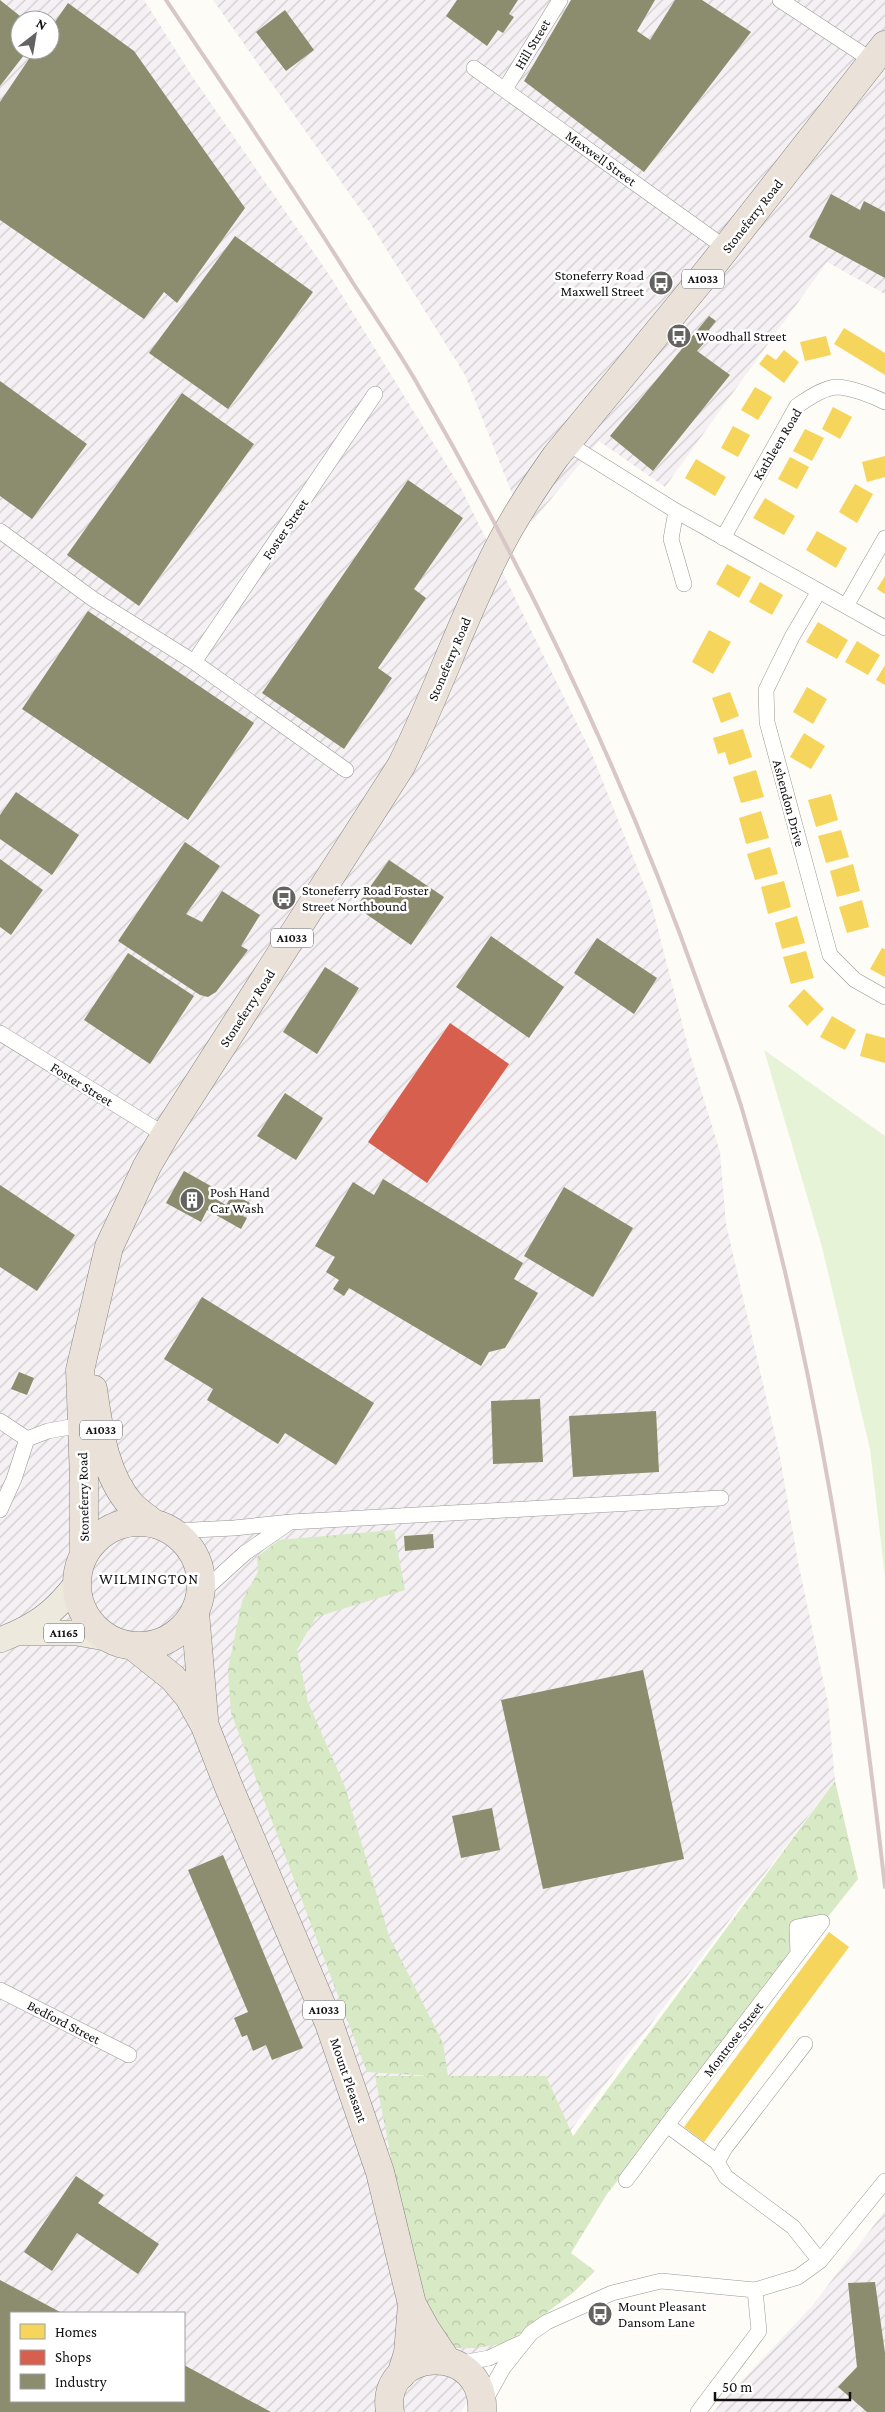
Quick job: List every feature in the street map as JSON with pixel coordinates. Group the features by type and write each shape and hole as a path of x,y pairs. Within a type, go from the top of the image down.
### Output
{"highway":[{"name":"Stoneferry Road","path":"84,1555 84,1480 80,1370 109,1247 147,1166 401,766 495,554 539,480 567,443 727,249 879,53"},
{"name":"Stoneferry Road","path":"92,1320 93,1390 106,1459 118,1487 132,1506 163,1527"},
{"path":"132,1522 163,1527 187,1543 196,1558 201,1576 198,1603 185,1627 170,1639 152,1645 122,1643 97,1629 86,1616 79,1600 77,1583 79,1568 84,1555 96,1539 113,1528 132,1522"},
{"name":"A1033","path":"198,1603 205,1726"},
{"name":"A1033","path":"122,1643 173,1678 189,1697 205,1726"},
{"name":"Mount Pleasant","path":"205,1726 228,1785 329,2023 380,2172 412,2304"},
{"name":"A1033","path":"412,2304 425,2328 452,2362 475,2381 481,2392 482,2408"},
{"name":"A1033","path":"391,2399 408,2353 412,2304"},
{"name":"A1033","path":"391,2399 410,2367 422,2362 452,2362"}],"main road":[{"name":"A1165","path":"8,1636 39,1621 59,1606 77,1583"},
{"name":"A1165","path":"8,1636 77,1633 122,1643"}],"street":[{"name":"Hill Street","path":"505,89 560,0"},
{"path":"780,0 879,53"},
{"name":"Maxwell Street","path":"474,68 727,249"},
{"name":"Kathleen Road","path":"724,538 797,406 808,398 836,387 872,395 885,402"},
{"name":"Foster Street","path":"194,662 375,394"},
{"path":"567,443 676,511 885,628"},
{"path":"676,511 671,540 684,584"},
{"path":"0,531 93,598 194,662 346,770"},
{"path":"846,606 885,538"},
{"name":"Ashendon Drive","path":"819,591 792,637 766,690 767,722 830,954 854,980 885,997"},
{"name":"Foster Street","path":"0,1033 165,1135"},
{"path":"0,1421 27,1440"},
{"path":"0,1510 14,1479 27,1440 48,1431 81,1425"},
{"path":"163,1527 234,1528 291,1522 721,1498"},
{"path":"198,1603 245,1552 291,1522"},
{"name":"Montrose Street","path":"626,2180 798,1953"},
{"name":"Bedford Street","path":"0,1990 129,2054"},
{"path":"717,2162 725,2148 806,2044"},
{"path":"667,2125 717,2162 726,2177 793,2227 820,2261"},
{"path":"482,2408 503,2368 524,2341 547,2322 612,2293 661,2281 755,2290 798,2277 820,2261 885,2181"},
{"path":"698,2412 759,2331 755,2290"},
{"path":"452,2362 489,2358 524,2341"}],"shaded area":[{"path":"0,0 144,0 192,76 332,279 461,488 591,752 651,902 690,1054 720,1152 726,1224 780,1457 798,1562 828,1703 835,1781 570,2131 592,2180 461,2412 0,2412"},
{"path":"213,0 885,0 885,294 827,262 665,487 599,441 526,529 465,375 368,220"},
{"path":"885,2211 885,2412 714,2412 812,2306"}],"green space":[{"path":"764,1050 885,1136 885,1577 870,1449 822,1247"},
{"path":"394,1530 405,1590 316,1617 297,1650 308,1702 345,1787 389,1936 443,2043 448,2076 546,2076 573,2136 835,1781 858,1879 607,2194 571,2253 595,2271 574,2292 507,2343 476,2348 450,2348 416,2283 375,2076 435,2076 367,2072 231,1713 228,1669 242,1601 258,1572 257,1557 279,1540"}],"building: Homes":[{"path":"844,328 885,353 885,375 834,344"},
{"path":"826,336 831,355 805,361 800,342"},
{"path":"784,350 799,362 784,383 759,364 767,354 776,360"},
{"path":"755,387 772,397 758,420 741,410"},
{"path":"833,407 852,417 840,439 822,429"},
{"path":"733,426 750,435 738,457 721,448"},
{"path":"805,429 824,438 812,461 793,451"},
{"path":"885,456 885,477 867,482 862,462"},
{"path":"790,457 809,467 797,489 778,479"},
{"path":"696,459 726,477 715,496 685,478"},
{"path":"855,484 873,494 857,523 839,512"},
{"path":"765,498 795,516 784,535 753,518"},
{"path":"817,531 847,548 836,568 806,550"},
{"path":"727,564 751,577 739,598 716,584"},
{"path":"885,576 885,594 877,589"},
{"path":"760,582 783,595 772,615 749,602"},
{"path":"818,622 848,640 837,659 806,642"},
{"path":"709,630 731,642 713,674 692,662"},
{"path":"857,641 880,655 868,675 845,662"},
{"path":"885,665 885,685 876,680"},
{"path":"807,687 827,699 813,724 793,712"},
{"path":"730,692 739,716 721,723 712,698"},
{"path":"743,729 752,757 729,765 725,752 718,754 713,738"},
{"path":"804,733 825,746 811,769 790,757"},
{"path":"756,770 764,797 741,803 733,777"},
{"path":"831,794 838,820 816,827 808,800"},
{"path":"761,811 769,838 746,844 739,818"},
{"path":"841,830 849,857 826,863 818,836"},
{"path":"770,847 778,874 755,880 747,854"},
{"path":"853,864 860,891 837,897 830,871"},
{"path":"784,881 791,907 768,914 761,887"},
{"path":"862,900 869,927 847,933 839,907"},
{"path":"797,916 805,943 782,949 775,923"},
{"path":"882,948 885,949 885,977 870,969"},
{"path":"806,951 814,978 791,984 783,957"},
{"path":"804,989 824,1009 807,1026 788,1006"},
{"path":"832,1016 856,1030 845,1050 820,1037"},
{"path":"866,1033 885,1038 885,1063 860,1056"},
{"path":"829,1932 849,1947 704,2142 684,2127"}],"building: Shops":[{"path":"450,1023 509,1064 427,1183 368,1142"}],"building: Industry":[{"path":"0,0 12,10 10,10 10,60 20,60 0,86"},
{"path":"457,0 518,0 509,14 514,17 503,33 498,30 487,46 446,16"},
{"path":"571,0 655,0 637,31 650,40 675,0 702,0 751,32 644,172 524,81"},
{"path":"68,3 134,51 245,208 177,303 164,292 144,319 0,220 0,102 28,60 60,60 60,15"},
{"path":"285,10 314,50 286,71 256,32"},
{"path":"831,194 860,210 864,201 885,212 885,278 809,237"},
{"path":"235,236 313,292 228,409 149,353"},
{"path":"709,316 716,321 709,330 712,334 697,351 730,375 653,471 610,436"},
{"path":"0,381 87,444 32,519 0,496"},
{"path":"182,393 254,444 139,606 67,555"},
{"path":"408,480 463,518 414,589 426,598 378,668 392,678 344,749 262,693"},
{"path":"88,611 254,723 188,820 22,709"},
{"path":"16,792 79,835 52,875 0,839 0,815"},
{"path":"185,842 220,866 186,914 202,922 222,891 260,915 241,946 248,950 216,992 208,997 200,995 118,941"},
{"path":"0,859 43,890 11,935 0,927"},
{"path":"389,860 444,897 411,945 356,907"},
{"path":"491,936 564,987 529,1038 456,987"},
{"path":"597,938 657,978 634,1014 574,973"},
{"path":"128,953 194,996 150,1064 84,1020"},
{"path":"325,967 359,988 317,1054 283,1032"},
{"path":"285,1093 323,1118 296,1160 257,1136"},
{"name":"Posh Hand Car Wash","path":"184,1171 218,1190 214,1198 226,1205 233,1194 250,1203 243,1216 247,1218 241,1229 207,1210 201,1222 166,1203"},
{"path":"383,1179 523,1263 514,1279 538,1293 505,1348 489,1352 481,1366 349,1288 344,1296 333,1289 339,1280 326,1272 335,1257 315,1246 353,1182 374,1195"},
{"path":"0,1185 75,1235 37,1291 0,1267"},
{"path":"564,1187 633,1228 593,1297 524,1256"},
{"path":"202,1297 374,1403 336,1465 285,1433 278,1444 207,1400 213,1389 164,1359"},
{"path":"19,1372 34,1378 27,1395 11,1389"},
{"path":"540,1399 543,1462 493,1464 491,1401"},
{"path":"656,1411 659,1472 573,1477 569,1416"},
{"path":"433,1534 434,1548 405,1551 404,1536"},
{"path":"643,1670 684,1859 543,1889 501,1700"},
{"path":"492,1808 500,1850 461,1858 452,1816"},
{"path":"223,1855 303,2048 272,2060 266,2045 253,2051 247,2035 242,2037 234,2018 248,2012 188,1870"},
{"path":"76,2176 104,2195 98,2203 159,2244 138,2274 77,2233 52,2271 24,2252"},
{"path":"0,2280 60,2312 10,2312 10,2402 185,2402 185,2366 271,2412 0,2412"},
{"path":"875,2282 885,2353 885,2412 867,2412 838,2387 857,2367 848,2283"}],"railway":[{"path":"166,0 392,342 456,452 535,602 572,679 641,834 672,913 742,1109 792,1301 812,1397 846,1592 861,1690 885,1887"}],"place":[{"name":"Stoneferry Road Maxwell Street","path":"661,283"},
{"name":"Woodhall Street","path":"679,336"},
{"name":"Stoneferry Road Foster Street Northbound","path":"284,898"},
{"name":"Posh Hand Car Wash","path":"192,1200"},
{"name":"Mount Pleasant Dansom Lane","path":"600,2314"}],"district":[{"name":"WILMINGTON","path":"149,1579"}]}
